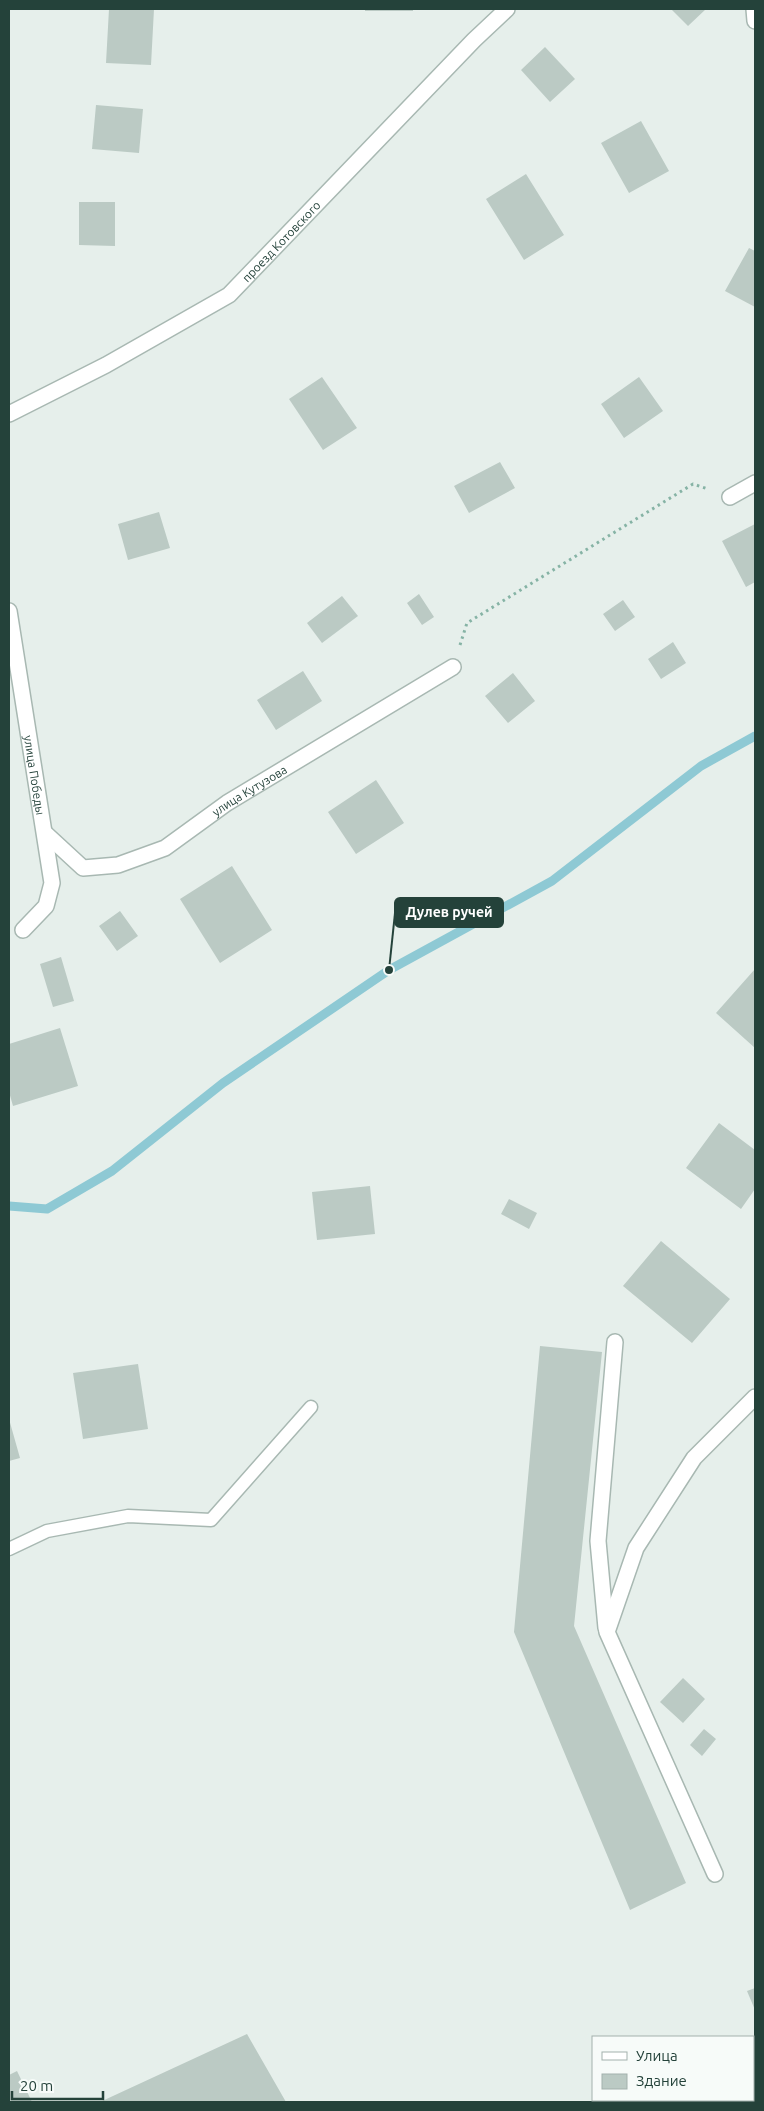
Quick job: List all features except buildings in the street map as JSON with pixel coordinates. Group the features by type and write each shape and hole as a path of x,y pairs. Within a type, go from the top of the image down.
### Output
{"street":[{"name":"проезд Котовского","path":"9,414 106,365 229,295 474,40 507,9"},
{"path":"754,9 755,21"},
{"path":"730,497 755,483"},
{"name":"улица Победы","path":"9,611 52,883 46,906 23,930"},
{"name":"улица Кутузова","path":"45,833 83,868 118,866 165,848 227,803 453,667"},
{"path":"615,1342 598,1541 607,1632 715,1874"},
{"path":"607,1632 636,1548 694,1458 755,1397"}],"lane":[{"path":"9,1549 47,1531 128,1516 211,1520 312,1407"}],"path":[{"path":"453,667 467,623 694,484 730,497"}],"waterway":[{"path":"9,1206 47,1209 112,1171 223,1083 389,970 552,881 701,766 755,736"}],"place":[{"name":"Дулев ручей","path":"389,970"}]}
